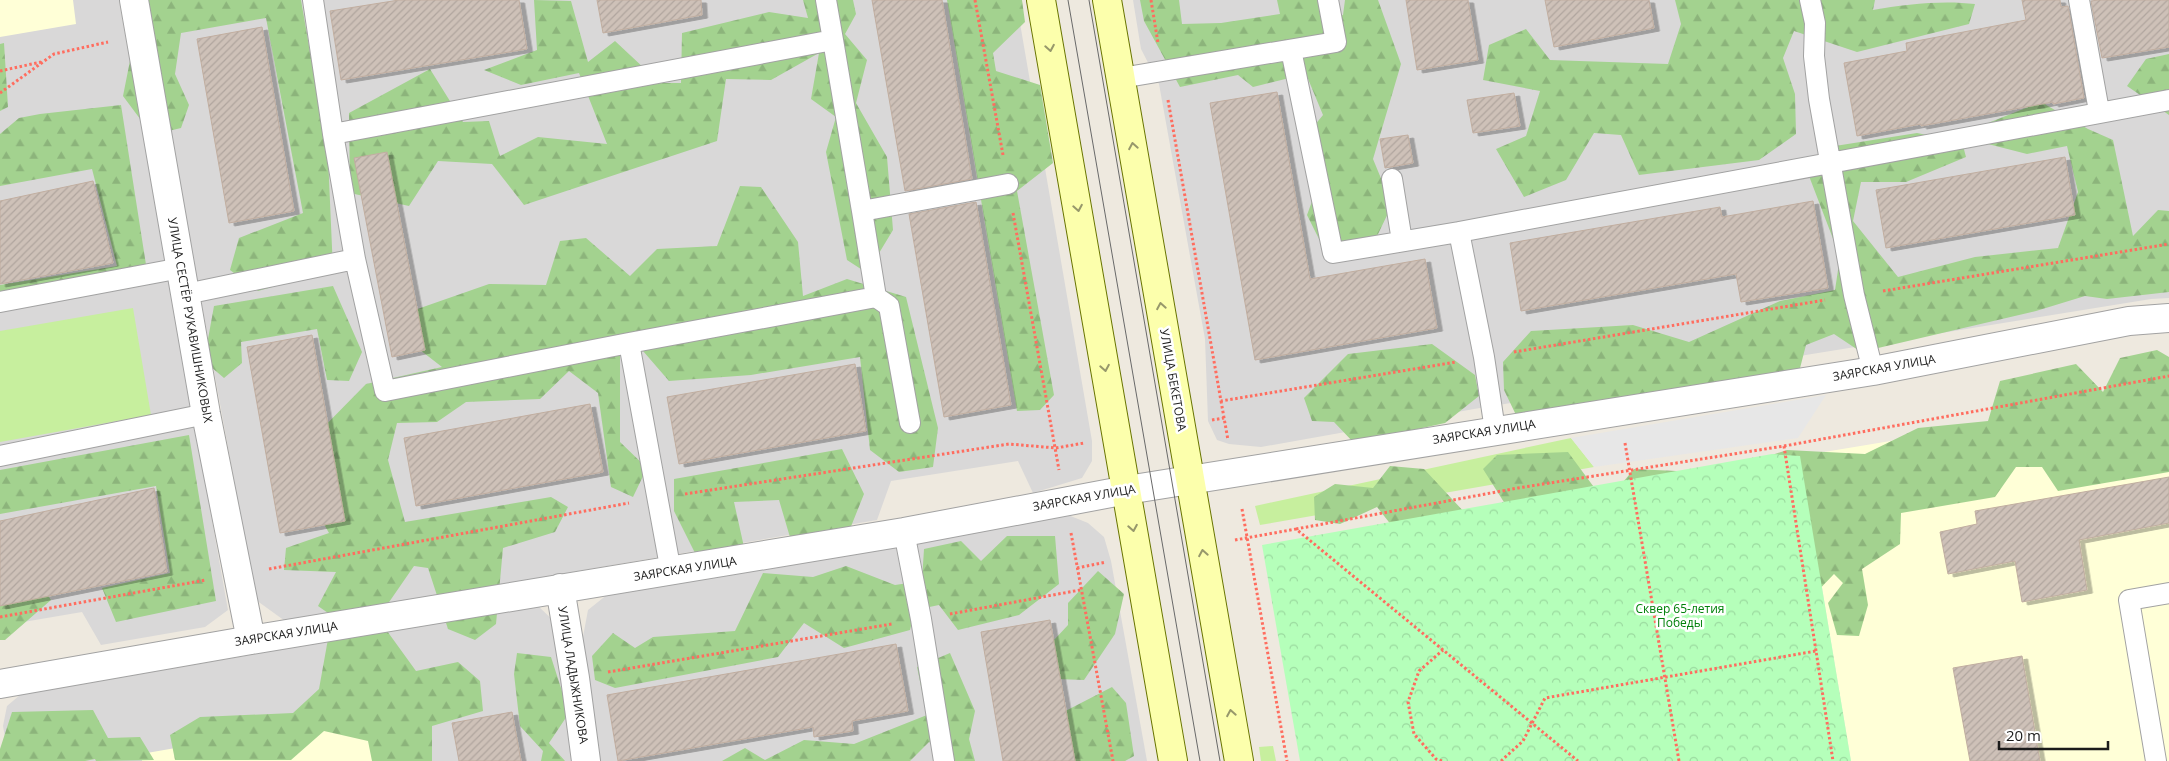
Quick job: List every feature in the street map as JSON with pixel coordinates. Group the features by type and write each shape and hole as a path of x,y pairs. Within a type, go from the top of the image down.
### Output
{"main road":[{"path":"1042,0 1173,761"},
{"name":"УЛИЦА БЕКЕТОВА","path":"1107,0 1239,761"}],"street":[{"name":"УЛИЦА СЕСТЁР РУКАВИШНИКОВЫХ","path":"134,0 206,414 251,640"},
{"name":"ЗАЯРСКАЯ УЛИЦА","path":"0,684 560,588 671,572 904,532 1127,490 1873,371 2129,321 2169,318"},
{"name":"УЛИЦА ЛАДЫЖНИКОВА","path":"560,588 576,678 586,761"}],"lane":[{"path":"313,0 333,134 356,259 385,392 629,343 876,297 889,306 910,423"},
{"path":"826,0 876,297"},
{"path":"1121,78 1336,42 1328,0"},
{"path":"1810,0 1815,23 1814,56 1819,99 1854,295 1873,371"},
{"path":"2079,0 2099,111"},
{"path":"333,134 833,40"},
{"path":"1291,50 1333,253 1459,232 2099,111 2169,100"},
{"path":"1392,178 1402,241"},
{"path":"862,211 1008,184"},
{"path":"1459,232 1484,358 1495,430"},
{"path":"0,302 356,259"},
{"path":"629,343 671,572"},
{"path":"0,456 206,414"},
{"path":"904,532 921,619 943,761"},
{"path":"2156,761 2129,600 2169,592"}],"path":[{"path":"975,0 1060,476"},
{"path":"1151,0 1229,444"},
{"path":"0,93 54,54 140,34"},
{"path":"0,71 43,62"},
{"path":"1221,401 2169,244"},
{"path":"1230,540 1510,489 1784,446 2169,376"},
{"path":"1208,420 1224,418"},
{"path":"0,617 657,498 1009,444 1056,448 1092,441"},
{"path":"1784,446 1834,761"},
{"path":"1631,482 1679,761"},
{"path":"1242,509 1287,761"},
{"path":"1069,524 1113,761"},
{"path":"1296,529 1578,761"},
{"path":"1077,568 1111,561"},
{"path":"576,678 1080,590"},
{"path":"1442,761 1436,759 1414,734 1408,702 1419,671 1443,650"},
{"path":"1501,761 1523,742 1545,698 1816,651"}],"shaded area":[{"path":"0,0 119,0 228,610 205,627 101,645 82,612 0,626"},
{"path":"0,0 73,0 76,24 0,37"},
{"path":"146,0 1016,0 1092,441 1092,461 1082,478 1033,493 1018,461 891,481 877,520 285,621 256,600"},
{"path":"1133,0 2169,0 2169,298 2151,299 1474,409 1261,447 1229,444 1217,440 1208,421 1205,339 1159,84 1141,49"},
{"path":"1826,395 1798,438 1594,467 1571,438"},
{"path":"2169,395 2169,761 1851,761 1800,456"},
{"path":"1068,515 1088,523 1104,537 1111,561 1147,761 598,761 582,642 588,610 608,594"},
{"path":"537,605 558,625 578,761 9,761 3,726 7,706 20,695"},
{"path":"395,710 404,761 142,761 141,754"}],"green space":[{"path":"142,0 301,0 328,156 333,270 258,291 230,270 239,238 303,213 266,18 181,33 175,74 189,105 181,128 152,135 123,96"},
{"path":"534,0 571,1 588,62 615,41 660,83 681,83 682,33 769,12 808,18 803,0 853,0 856,14 845,34 867,60 856,103 887,157 893,230 867,273 847,260 826,152 836,117 811,99 819,53 771,80 726,79 717,141 524,205 492,164 438,161 409,206 350,193 349,113 430,69 463,122 489,121 500,156 538,137 607,144 579,73 521,85 484,70 537,50"},
{"path":"947,0 1022,0 1025,22 993,53 996,71 1040,85 1053,163 1017,191 1054,395 1040,410 1017,411"},
{"path":"1140,0 1179,0 1182,24 1221,23 1280,14 1277,0 1318,0 1322,21 1343,15 1345,0 1378,0 1401,64 1373,159 1392,205 1367,257 1331,263 1307,215 1322,174 1300,143 1323,115 1306,74 1253,87 1238,75 1180,87 1144,21"},
{"path":"1675,0 1875,0 1873,10 1924,3 1950,2 1975,4 1969,24 1857,52 1794,31 1783,58 1795,94 1796,134 1759,160 1639,175 1621,135 1594,133 1566,180 1524,197 1496,149 1526,136 1540,91 1483,80 1489,45 1526,29 1550,60 1668,64 1681,24"},
{"path":"4,43 8,107 0,111 0,44"},
{"path":"2169,54 2169,115 2127,86 2146,59"},
{"path":"2041,102 2088,129 2113,140 2133,236 2158,210 2169,211 2169,292 2107,299 2085,296 2036,311 1861,352 1834,334 1806,345 1799,372 1516,415 1504,390 1503,362 1531,331 1633,325 1689,342 1780,301 1835,290 1840,257 1809,176 1835,146 1917,133 1962,142 1966,157 1906,182 1861,182 1853,221 1898,277 1975,257 2058,248 2078,192 2067,146 2027,154 1984,143 1988,123"},
{"path":"121,105 147,271 0,299 0,285 117,266 92,169 0,186 0,134 19,118"},
{"path":"740,186 761,187 798,242 803,296 847,279 906,297 938,428 933,467 899,472 870,450 860,357 751,375 669,381 643,351 620,356 620,442 647,468 633,497 611,487 598,393 569,371 540,399 466,402 437,422 397,423 388,460 405,522 551,497 568,507 555,532 503,548 496,624 475,640 448,629 428,568 414,566 385,608 338,620 318,606 336,572 284,570 286,548 329,533 313,505 310,441 366,384 442,367 402,336 406,313 489,284 546,285 560,241 586,238 630,276 657,249 717,246"},
{"path":"333,286 362,352 349,381 327,380 317,329 241,342 242,363 224,378 204,361 214,306"},
{"path":"133,308 151,415 0,442 0,331"},
{"path":"1432,344 1475,375 1479,396 1445,423 1354,443 1334,422 1312,421 1304,398 1348,354"},
{"path":"2157,350 2169,357 2169,472 2058,491 2042,467 2016,467 1995,497 1901,513 1900,544 1862,569 1868,605 1859,636 1837,635 1828,603 1843,583 1834,574 1811,598 1608,500 1634,469 1718,473 1787,450 1865,454 1918,428 1988,421 2000,381 2076,364 2103,392 2120,358"},
{"path":"189,435 216,601 116,622 102,588 170,573 156,486 0,514 0,470"},
{"path":"1571,438 1594,467 1260,525 1255,506"},
{"path":"842,449 864,494 848,534 792,544 779,500 734,502 744,547 698,559 674,511 674,479"},
{"path":"1568,452 1599,494 1392,526 1377,507 1340,524 1315,520 1314,497 1335,484 1373,488 1390,466 1424,469 1466,514 1507,507 1483,469 1497,455"},
{"name":"Сквер 65-летия Победы","path":"1772,454 1800,456 1851,761 1300,761 1262,545"},
{"path":"1007,536 1055,536 1059,584 1019,615 958,630 939,605 915,610 910,630 844,648 804,623 778,657 615,688 595,680 592,656 613,633 635,648 653,637 735,631 763,573 813,577 846,566 895,585 922,581 924,549 961,541 981,561"},
{"path":"1098,571 1124,594 1115,634 1084,680 1056,679 1041,654 1068,625 1068,603"},
{"path":"41,585 51,600 5,640 0,640 0,593"},
{"path":"382,624 416,671 458,662 480,681 483,711 432,726 432,761 372,761 368,741 324,731 291,760 175,760 170,735 200,717 293,713 319,689 328,639"},
{"path":"517,653 551,657 569,713 549,743 565,761 541,761 543,751 520,726 514,674"},
{"path":"950,653 975,711 969,739 975,761 946,761 952,751 929,742 910,761 722,761 745,748 765,760 804,740 854,744 927,715 917,667"},
{"path":"1112,687 1126,703 1134,756 1125,761 1064,761 1048,720"},
{"path":"93,710 108,738 140,737 154,760 0,761 0,749 12,712"},
{"path":"1273,746 1276,761 1261,761 1259,747"}],"building":[{"path":"399,0 519,0 527,49 341,80 330,11"},
{"path":"597,0 701,0 702,15 603,33"},
{"path":"872,0 942,0 972,179 905,191"},
{"path":"1406,0 1468,0 1478,60 1417,70"},
{"path":"1545,0 1649,0 1654,28 1554,47"},
{"path":"2022,0 2060,0 2061,7 2068,6 2084,98 1857,136 1844,63 1907,51 1906,43 2026,20"},
{"path":"2169,0 2169,47 2102,58 2091,1"},
{"path":"262,27 294,211 229,223 197,39"},
{"path":"1277,92 1310,279 1425,259 1437,328 1255,360 1210,103"},
{"path":"1514,93 1520,126 1473,133 1467,100"},
{"path":"1408,135 1413,163 1385,168 1380,139"},
{"path":"387,152 425,350 392,357 354,158"},
{"path":"2065,157 2075,215 1886,248 1876,190"},
{"path":"93,181 113,263 0,284 0,201"},
{"path":"1813,201 1828,288 1741,302 1736,274 1521,311 1510,243 1720,207 1722,217"},
{"path":"976,202 1011,405 944,417 909,214"},
{"path":"312,335 345,521 280,533 247,347"},
{"path":"855,364 866,431 679,464 667,397"},
{"path":"590,404 603,472 416,506 404,438"},
{"path":"2169,477 2169,523 2079,540 2087,590 2022,602 2015,561 1948,574 1940,532 1977,524 1975,511"},
{"path":"154,488 167,572 0,606 0,521"},
{"path":"1050,620 1075,761 1003,761 981,632"},
{"path":"896,644 908,711 852,721 853,731 814,737 813,727 618,761 607,695"},
{"path":"2022,656 2040,761 1970,761 1953,668"},
{"path":"512,712 521,761 459,761 452,723"}],"tram line":[{"path":"1068,0 1200,761"},
{"path":"1089,0 1220,761"}]}
